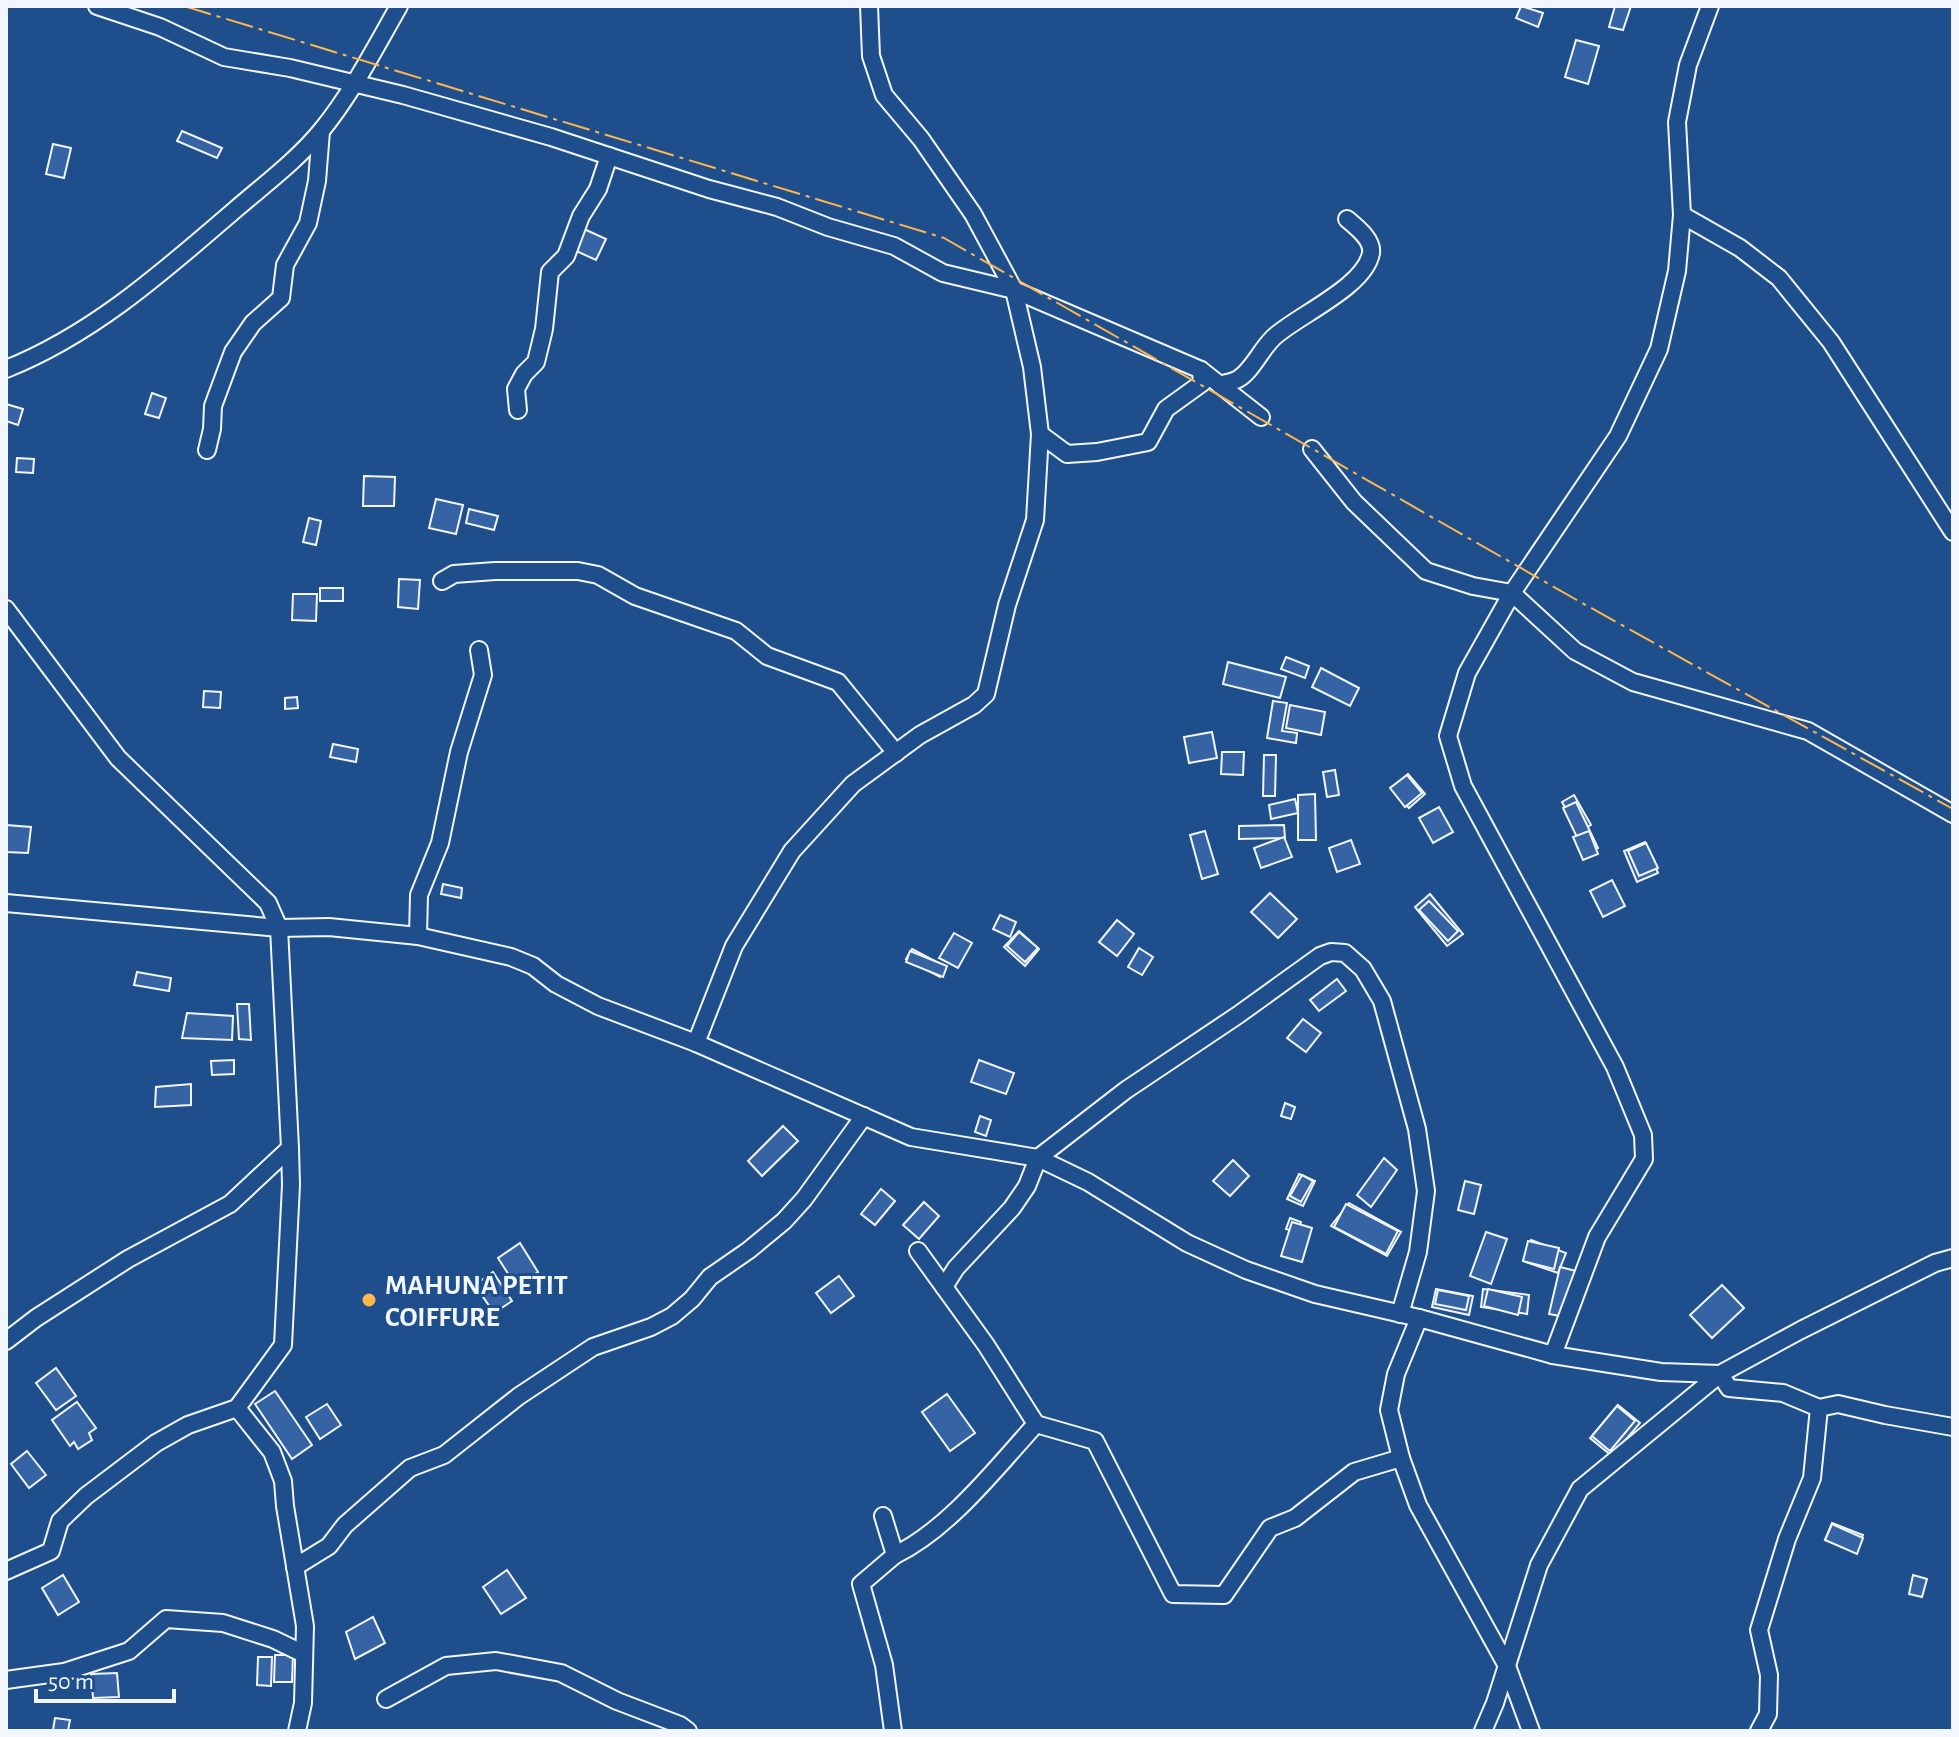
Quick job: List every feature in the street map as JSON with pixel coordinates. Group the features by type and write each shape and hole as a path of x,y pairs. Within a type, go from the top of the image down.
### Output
{"street":[{"path":"97,6 160,27 224,57 355,82 777,207 828,227 894,246 943,273 1014,290 1201,370 1261,417"},
{"path":"6,369 88,328 200,240 287,165 321,131 355,82 399,6"},
{"path":"696,1043 734,946 792,851 853,784 920,735 974,705 986,694 1007,605 1035,520 1040,434 1032,367 1014,290 973,214 921,139 884,95 871,56 869,6"},
{"path":"1553,1355 1597,1237 1644,1159 1643,1135 1615,1067 1463,786 1448,736 1467,673 1512,593 1618,436 1659,349 1677,271 1682,215 1677,122 1688,65 1710,6"},
{"path":"207,450 213,406 233,352 253,323 281,298 285,265 308,223 317,181 321,131"},
{"path":"518,410 516,389 524,374 536,362 544,329 550,272 566,256 581,216 598,189 609,156"},
{"path":"1682,215 1740,248 1779,278 1831,342 1953,532"},
{"path":"1220,385 1239,379 1275,336 1348,286 1360,272 1371,255 1371,246 1362,232 1347,219"},
{"path":"1040,434 1067,454 1097,452 1148,442 1166,409 1202,383 1201,370"},
{"path":"1312,449 1354,502 1426,571 1473,586 1512,593 1575,651 1633,682 1808,731 1953,814"},
{"path":"442,581 454,574 495,571 578,571 598,575 635,596 736,631 767,656 838,682 896,753"},
{"path":"6,609 118,758 268,903 279,928 291,1185 283,1345 237,1408 188,1425 156,1443 86,1496 60,1521 51,1551 6,1571"},
{"path":"418,936 419,895 440,843 459,752 483,675 479,650"},
{"path":"6,903 279,928 329,927 418,936 511,957 533,966 556,984 598,1006 696,1043 911,1137 1038,1158 1088,1182 1187,1243 1246,1270 1315,1294 1419,1318 1553,1355 1661,1372 1720,1374"},
{"path":"944,1287 956,1268 1012,1208 1027,1186 1038,1158 1126,1090 1320,956 1331,952 1345,953 1363,969 1382,1001 1417,1129 1426,1191 1418,1252 1400,1314"},
{"path":"295,1567 329,1546 345,1525 410,1468 444,1455 519,1396 593,1347 651,1327 672,1316 692,1299 710,1277 784,1221 804,1199 864,1116"},
{"path":"6,1341 128,1259 230,1204 290,1148"},
{"path":"918,1251 992,1354 1036,1424 1095,1441 1173,1594 1224,1595 1270,1528 1295,1518 1354,1472 1401,1458"},
{"path":"1483,1731 1539,1565 1580,1489 1720,1374 1935,1263 1953,1258"},
{"path":"1419,1318 1396,1374 1389,1410 1401,1458 1418,1505 1507,1666 1531,1731"},
{"path":"1720,1374 1729,1388 1783,1393 1819,1408 1838,1404 1953,1427"},
{"path":"237,1408 272,1452 283,1481 305,1626 303,1703 297,1731"},
{"path":"1759,1731 1768,1714 1769,1675 1759,1630 1787,1539 1812,1478 1819,1408"},
{"path":"893,1731 884,1665 861,1584 895,1555 913,1547 944,1523 1036,1424"},
{"path":"883,1516 895,1555"},
{"path":"6,1680 64,1672 129,1651 166,1619 223,1623 273,1639 304,1654"},
{"path":"386,1699 446,1666 496,1661 561,1673 688,1731"}],"building":[{"path":"1521,6 1543,13 1538,27 1516,18"},
{"path":"1615,6 1631,6 1623,30 1609,27"},
{"path":"1576,40 1599,46 1588,84 1565,77"},
{"path":"182,131 222,148 217,158 177,141"},
{"path":"53,144 71,148 64,178 46,174"},
{"path":"584,229 606,239 596,260 574,250"},
{"path":"152,393 166,398 159,418 145,414"},
{"path":"6,404 23,409 18,425 6,421"},
{"path":"17,458 34,459 33,473 16,472"},
{"path":"364,476 395,477 394,506 363,506"},
{"path":"436,499 463,505 456,534 429,528"},
{"path":"469,509 498,516 494,530 466,523"},
{"path":"309,518 321,521 316,545 303,542"},
{"path":"399,579 420,580 418,609 398,607"},
{"path":"320,588 343,588 343,601 320,601"},
{"path":"293,594 317,594 316,621 292,620"},
{"path":"1286,657 1309,666 1305,678 1281,669"},
{"path":"1228,662 1286,677 1280,698 1223,684"},
{"path":"1321,668 1359,688 1350,706 1312,687"},
{"path":"204,691 221,692 220,708 203,707"},
{"path":"297,697 298,708 285,709 285,698"},
{"path":"1273,701 1287,703 1282,731 1297,733 1296,743 1267,738"},
{"path":"1290,705 1325,712 1321,735 1286,728"},
{"path":"1212,732 1217,758 1189,763 1184,737"},
{"path":"333,744 358,749 356,762 330,757"},
{"path":"1222,752 1244,752 1243,775 1221,774"},
{"path":"1264,755 1276,755 1275,796 1263,796"},
{"path":"1335,770 1339,795 1327,797 1323,772"},
{"path":"1408,774 1425,794 1409,808 1392,789"},
{"path":"1407,775 1422,793 1405,807 1390,788"},
{"path":"1315,794 1316,840 1298,840 1298,795"},
{"path":"1574,795 1591,825 1579,832 1562,802"},
{"path":"1295,799 1298,813 1271,819 1269,805"},
{"path":"1576,802 1598,848 1585,854 1563,808"},
{"path":"1439,807 1453,832 1433,843 1419,818"},
{"path":"6,825 31,827 28,853 6,852"},
{"path":"1284,825 1285,838 1239,839 1239,826"},
{"path":"1205,831 1218,874 1202,879 1190,835"},
{"path":"1589,831 1598,854 1583,860 1573,837"},
{"path":"1284,837 1292,857 1261,868 1254,848"},
{"path":"1351,840 1360,864 1337,872 1329,848"},
{"path":"1645,842 1658,873 1637,882 1624,851"},
{"path":"1646,843 1658,868 1639,876 1628,851"},
{"path":"1612,880 1625,906 1603,917 1590,891"},
{"path":"443,884 462,888 461,898 441,894"},
{"path":"1270,893 1297,919 1278,938 1251,912"},
{"path":"1430,894 1463,934 1447,946 1415,907"},
{"path":"1429,901 1458,931 1448,941 1419,910"},
{"path":"1000,915 1016,922 1010,937 993,929"},
{"path":"1117,920 1134,934 1117,956 1099,942"},
{"path":"1019,931 1039,949 1025,966 1004,947"},
{"path":"1019,932 1038,948 1025,962 1007,946"},
{"path":"954,933 972,943 958,968 939,958"},
{"path":"1139,948 1153,957 1142,975 1128,967"},
{"path":"912,949 946,967 940,977 906,959"},
{"path":"910,951 947,966 943,977 906,962"},
{"path":"137,972 171,978 169,991 134,985"},
{"path":"1337,979 1346,991 1319,1011 1310,1000"},
{"path":"237,1004 249,1004 251,1040 239,1039"},
{"path":"187,1013 233,1016 232,1040 182,1038"},
{"path":"1303,1019 1321,1033 1306,1052 1287,1038"},
{"path":"234,1060 234,1074 212,1075 211,1061"},
{"path":"979,1060 1014,1073 1006,1094 971,1082"},
{"path":"191,1084 191,1105 155,1107 156,1087"},
{"path":"1285,1103 1295,1107 1291,1119 1281,1116"},
{"path":"980,1116 991,1120 986,1136 975,1132"},
{"path":"783,1126 798,1141 762,1176 748,1161"},
{"path":"1384,1158 1397,1170 1371,1207 1357,1195"},
{"path":"1233,1160 1249,1176 1230,1196 1213,1181"},
{"path":"1299,1174 1315,1181 1303,1206 1287,1199"},
{"path":"1302,1175 1313,1181 1301,1202 1290,1196"},
{"path":"1465,1181 1481,1185 1474,1214 1458,1210"},
{"path":"881,1189 895,1201 875,1225 861,1214"},
{"path":"924,1202 939,1216 919,1239 903,1225"},
{"path":"1349,1203 1401,1232 1387,1256 1331,1226"},
{"path":"1346,1204 1398,1231 1386,1254 1334,1227"},
{"path":"1290,1218 1301,1222 1297,1233 1286,1229"},
{"path":"1292,1222 1312,1228 1302,1262 1281,1256"},
{"path":"1486,1232 1507,1239 1491,1284 1470,1276"},
{"path":"1531,1240 1566,1253 1558,1273 1523,1261"},
{"path":"1528,1241 1559,1248 1554,1269 1523,1261"},
{"path":"520,1243 538,1272 516,1286 498,1258"},
{"path":"1560,1267 1576,1271 1565,1317 1549,1314"},
{"path":"493,1272 512,1301 494,1313 475,1285"},
{"path":"839,1276 854,1296 831,1313 816,1293"},
{"path":"1722,1285 1744,1308 1712,1338 1690,1315"},
{"path":"1436,1289 1473,1296 1469,1315 1432,1307"},
{"path":"1483,1289 1529,1295 1527,1314 1481,1307"},
{"path":"1488,1289 1522,1297 1518,1315 1484,1306"},
{"path":"1438,1290 1469,1296 1466,1310 1435,1304"},
{"path":"56,1368 76,1396 56,1410 36,1383"},
{"path":"275,1391 312,1445 292,1459 255,1404"},
{"path":"947,1394 975,1433 950,1451 922,1412"},
{"path":"77,1402 96,1428 89,1433 92,1440 78,1449 74,1442 70,1446 52,1420"},
{"path":"327,1404 341,1425 320,1439 306,1417"},
{"path":"1618,1405 1640,1423 1612,1456 1590,1438"},
{"path":"1617,1406 1635,1421 1610,1451 1592,1436"},
{"path":"27,1451 46,1475 29,1488 11,1464"},
{"path":"1832,1523 1863,1535 1855,1552 1825,1540"},
{"path":"1832,1524 1863,1538 1857,1554 1825,1540"},
{"path":"507,1570 526,1598 501,1614 483,1587"},
{"path":"63,1575 79,1602 58,1615 42,1588"},
{"path":"1913,1575 1927,1579 1922,1597 1909,1594"},
{"path":"373,1617 385,1643 355,1659 346,1632"},
{"path":"275,1655 293,1655 292,1682 274,1682"},
{"path":"258,1657 272,1657 271,1686 257,1685"},
{"path":"117,1673 119,1697 93,1698 91,1674"},
{"path":"55,1718 70,1720 68,1731 53,1730"}],"power":[{"path":"184,6 944,238 1575,599 1953,809"}],"place":[{"name":"MAHUNA PETIT COIFFURE","path":"369,1300"}]}
